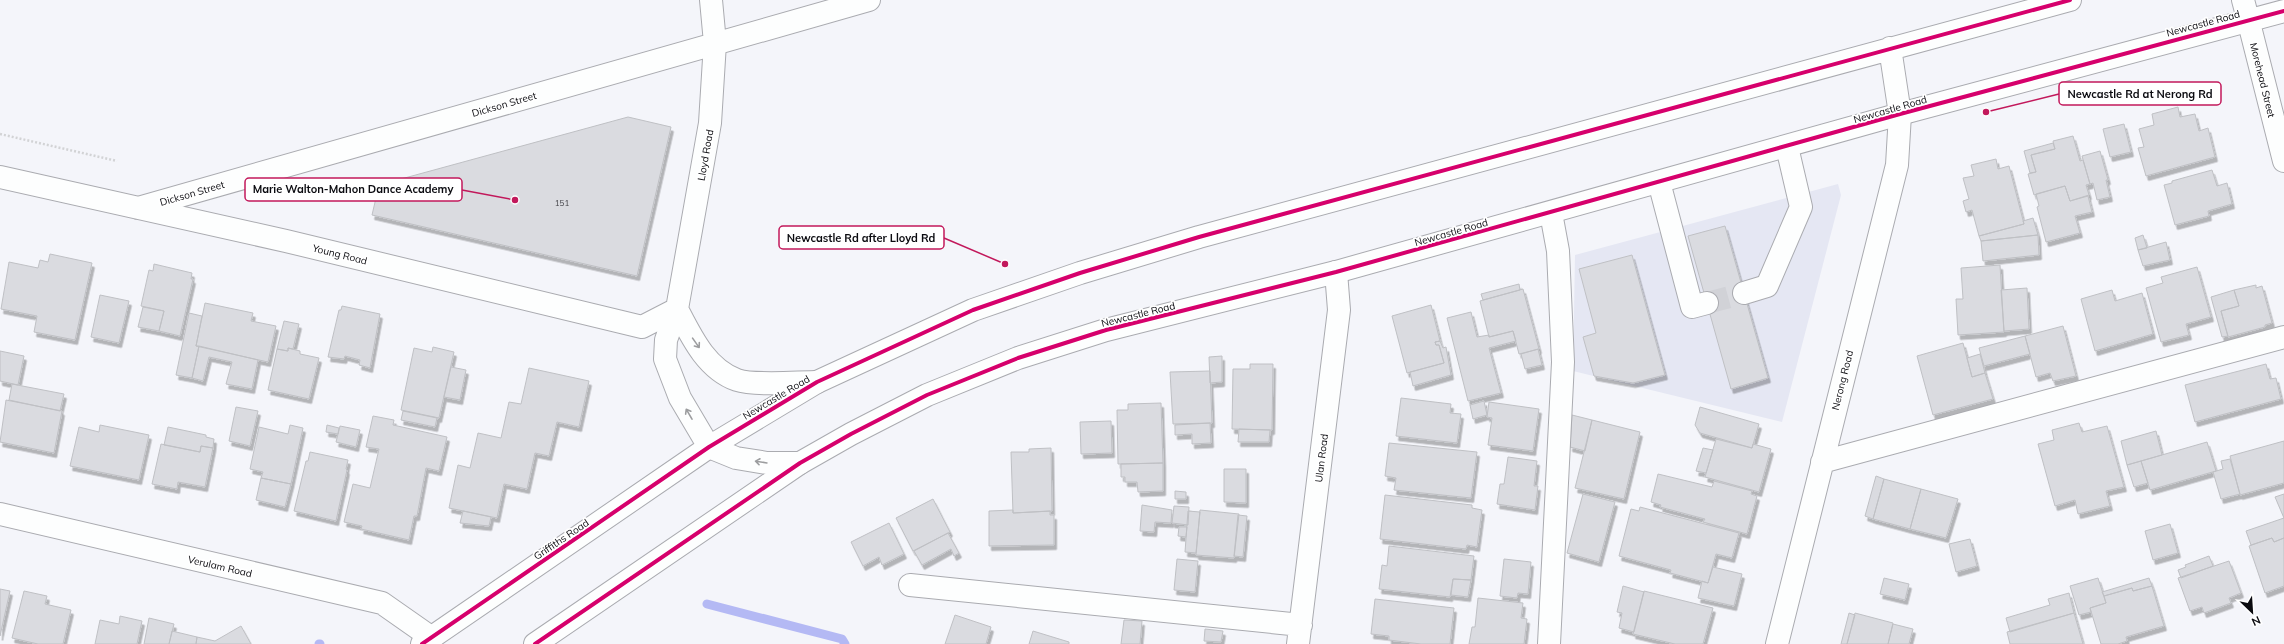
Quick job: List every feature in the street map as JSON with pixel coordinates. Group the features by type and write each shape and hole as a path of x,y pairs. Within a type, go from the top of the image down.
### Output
{"main road":[{"name":"Lloyd Road","path":"709,447 683,404 665,359 666,340 677,309 710,123 715,43 711,0"},
{"name":"Dickson Street","path":"138,208 869,0"},
{"name":"Newcastle Road","path":"709,447 817,382 910,337 973,310 1080,273 1214,233 2070,0"},
{"name":"Newcastle Road","path":"800,463 851,434 927,395 1018,358 1106,330 1336,272 1787,147 2245,10 2284,11"},
{"name":"Morehead Street","path":"2245,10 2284,161"},
{"name":"Nerong Road","path":"1777,644 1897,165 1900,114 1890,48"},
{"path":"1744,293 1767,286 1801,207 1787,147"},
{"name":"Young Road","path":"0,177 294,243 642,327 677,309"},
{"path":"1659,182 1692,307 1707,303"},
{"path":"1549,644 1563,362 1558,251 1550,213"},
{"name":"Ulan Road","path":"1300,634 1339,310 1336,272"},
{"path":"677,309 692,338 704,355 725,373 738,380 749,382 817,382"},
{"path":"1822,462 2284,337"},
{"path":"709,447 736,458 767,463 800,463"},
{"name":"Griffiths Road","path":"427,641 709,447"},
{"path":"535,644 800,463"},
{"name":"Verulam Road","path":"0,514 382,603 427,641"},
{"path":"910,585 1300,634"}],"path":[{"path":"0,134 117,161"}],"shaded area":[{"path":"1838,184 1841,195 1782,422 1573,371 1575,255"}],"building":[{"path":"2178,107 2180,117 2195,114 2199,131 2208,128 2215,157 2146,176 2138,148 2144,147 2139,129 2154,125 2152,114"},
{"path":"628,117 671,127 637,276 372,215 379,185"},
{"path":"2124,124 2131,152 2110,157 2103,129"},
{"path":"2073,136 2080,161 2083,160 2090,184 2086,185 2089,195 2070,201 2065,186 2034,195 2028,174 2036,172 2031,155 2055,149 2053,141"},
{"path":"2053,143 2055,149 2031,155 2036,172 2030,173 2024,151"},
{"path":"2100,151 2108,180 2106,180 2110,197 2097,200 2093,183 2090,184 2082,156"},
{"path":"1996,159 1998,169 2009,166 2024,224 1979,236 1972,210 1966,212 1963,201 1969,199 1963,178 1974,176 1971,165"},
{"path":"2212,170 2217,186 2227,183 2232,204 2208,211 2209,216 2175,225 2164,185 2172,183 2172,181"},
{"path":"2065,186 2070,201 2088,196 2092,212 2075,216 2080,233 2046,242 2037,207 2039,206 2036,194"},
{"path":"2033,218 2038,235 1981,241 1979,236 2024,224 2023,221"},
{"path":"1725,226 1768,378 1731,389 1688,236"},
{"path":"2038,235 2039,255 1983,261 1981,241"},
{"path":"2143,235 2147,248 2138,250 2135,238"},
{"path":"2166,242 2170,260 2143,266 2138,250"},
{"path":"50,254 92,263 75,340 34,332 37,316 1,309 9,262 38,268 40,260 48,262"},
{"path":"1632,255 1665,375 1633,383 1594,376 1583,337 1596,333 1579,269"},
{"path":"154,264 192,273 191,279 193,279 180,336 159,331 164,311 141,306 149,270 153,271"},
{"path":"2000,265 2004,332 1958,335 1956,299 1963,299 1961,268"},
{"path":"2197,267 2211,317 2186,324 2189,335 2161,342 2146,288 2163,283 2161,277"},
{"path":"1519,284 1520,290 1483,300 1481,294"},
{"path":"2256,285 2256,288 2262,286 2272,323 2265,325 2265,327 2228,337 2221,311 2239,306 2234,290"},
{"path":"2027,288 2029,329 2004,331 2001,290"},
{"path":"1523,289 1539,349 1519,354 1513,331 1489,337 1480,301"},
{"path":"2112,290 2115,301 2142,293 2153,334 2095,351 2081,299"},
{"path":"2234,290 2239,306 2221,311 2228,336 2222,337 2211,297"},
{"path":"100,295 129,301 119,343 91,337"},
{"path":"205,303 253,313 251,321 276,326 268,362 196,346"},
{"path":"1431,305 1440,341 1435,342 1436,345 1439,345 1444,363 1407,373 1392,316"},
{"path":"342,306 380,314 370,368 359,365 360,360 345,356 344,359 328,357 339,310 341,310"},
{"path":"143,307 164,311 159,331 138,327"},
{"path":"1471,312 1477,337 1489,335 1489,337 1513,331 1516,341 1489,348 1501,393 1468,401 1447,318"},
{"path":"189,313 202,316 196,346 199,346 192,378 176,375"},
{"path":"284,321 299,324 293,349 288,348 288,351 277,349"},
{"path":"2063,326 2076,376 2053,381 2050,373 2036,377 2025,336"},
{"path":"2025,336 2030,354 1984,366 1979,348"},
{"path":"1440,341 1443,348 1446,347 1451,375 1413,386 1410,372 1444,363 1439,345 1436,345 1435,342"},
{"path":"1963,343 1972,377 1985,373 1993,399 1933,415 1917,356"},
{"path":"199,346 258,360 252,389 226,384 232,362 209,357 203,381 192,378"},
{"path":"433,347 454,352 439,418 401,410 414,348 432,352"},
{"path":"288,348 300,351 300,354 319,358 309,399 268,390 277,349 288,351"},
{"path":"1538,349 1542,365 1525,369 1521,354"},
{"path":"0,351 24,356 18,385 0,381"},
{"path":"1980,354 1985,373 1972,377 1967,358"},
{"path":"1222,356 1222,382 1210,383 1209,357"},
{"path":"1250,364 1273,364 1272,430 1232,429 1233,369 1250,369"},
{"path":"2266,364 2270,379 2276,378 2281,399 2195,422 2185,385"},
{"path":"451,367 466,370 460,400 444,397"},
{"path":"529,368 589,381 579,427 557,422 549,456 535,453 527,489 504,484 497,518 449,508 458,465 470,468 478,433 501,438 509,402 521,404"},
{"path":"1210,371 1212,423 1173,424 1170,372"},
{"path":"12,384 64,394 60,411 9,400"},
{"path":"1401,398 1451,404 1450,413 1461,414 1457,443 1396,436"},
{"path":"6,400 62,411 54,453 0,442"},
{"path":"1484,401 1487,415 1473,419 1470,405"},
{"path":"1489,402 1539,409 1533,451 1488,445 1492,418 1487,417"},
{"path":"1161,403 1163,463 1118,464 1117,410 1128,410 1128,404"},
{"path":"236,407 258,411 250,446 229,441"},
{"path":"1700,407 1759,424 1752,448 1700,433 1695,425"},
{"path":"403,411 437,418 435,427 401,420"},
{"path":"1572,415 1592,420 1585,451 1570,447"},
{"path":"373,416 394,420 393,425 447,437 439,471 426,468 417,516 414,516 409,540 361,529 362,526 344,522 353,484 370,488 379,449 366,447"},
{"path":"1592,420 1640,432 1624,499 1575,488"},
{"path":"1111,421 1112,453 1081,454 1080,422"},
{"path":"1210,423 1211,443 1192,444 1192,434 1175,435 1175,425"},
{"path":"2079,423 2082,432 2107,426 2124,487 2106,491 2110,506 2078,514 2075,500 2055,506 2038,444 2054,440 2052,430"},
{"path":"100,425 149,435 139,480 70,466 79,427 99,432"},
{"path":"290,425 303,428 291,484 261,478 263,472 250,469 259,427 288,434"},
{"path":"327,425 339,428 338,434 326,432"},
{"path":"340,426 360,430 356,447 336,442"},
{"path":"168,427 206,435 206,437 214,439 213,448 201,446 200,452 164,445"},
{"path":"1239,429 1270,430 1269,442 1238,442"},
{"path":"2156,431 2162,455 2127,465 2121,441"},
{"path":"1716,439 1752,448 1753,444 1771,449 1759,492 1705,477"},
{"path":"2284,441 2284,483 2240,495 2230,456"},
{"path":"2207,442 2216,471 2150,490 2141,461"},
{"path":"1389,443 1477,452 1471,498 1394,490 1396,478 1385,476"},
{"path":"161,444 200,452 201,446 213,448 205,487 178,482 177,489 152,484"},
{"path":"1051,448 1052,511 1013,513 1011,452 1029,452 1029,449"},
{"path":"1703,448 1713,450 1706,473 1696,471"},
{"path":"310,452 348,460 336,521 294,511 306,461 308,461"},
{"path":"1508,457 1537,461 1534,486 1538,486 1535,510 1497,504 1500,484 1504,484"},
{"path":"2230,459 2240,494 2221,499 2213,472 2223,469 2221,461"},
{"path":"2141,461 2148,483 2134,487 2127,465"},
{"path":"1163,463 1163,491 1138,492 1137,482 1125,482 1125,477 1121,477 1121,464"},
{"path":"1224,469 1246,469 1246,503 1224,502"},
{"path":"1658,474 1712,487 1714,481 1752,491 1751,494 1757,496 1747,534 1703,522 1705,519 1660,507 1661,505 1651,502"},
{"path":"1876,476 1884,479 1873,519 1865,516"},
{"path":"261,478 291,484 285,507 256,500"},
{"path":"1884,479 1921,489 1910,529 1873,519"},
{"path":"1921,489 1958,499 1946,538 1910,529"},
{"path":"1175,491 1186,492 1186,499 1175,499"},
{"path":"1583,494 1615,502 1599,562 1567,553"},
{"path":"2284,494 2284,518 2275,497"},
{"path":"1385,495 1472,505 1472,508 1482,510 1477,547 1467,545 1466,549 1380,539"},
{"path":"933,499 950,532 913,551 896,518"},
{"path":"1142,505 1172,510 1171,523 1155,522 1154,532 1140,531"},
{"path":"1174,506 1189,507 1188,525 1172,523"},
{"path":"1640,507 1739,533 1732,558 1716,554 1708,583 1670,573 1671,570 1619,556 1631,509 1639,511"},
{"path":"1013,510 1013,513 1050,511 1050,515 1054,515 1054,545 989,546 989,511"},
{"path":"1200,510 1239,514 1234,558 1196,555"},
{"path":"463,511 491,517 489,526 460,523"},
{"path":"1188,511 1200,512 1196,553 1185,552"},
{"path":"1238,515 1247,516 1243,557 1234,556"},
{"path":"2284,518 2284,538 2274,542 2272,538 2251,545 2246,531"},
{"path":"889,523 904,554 882,565 879,557 863,566 851,542"},
{"path":"2170,524 2178,553 2153,560 2145,531"},
{"path":"1179,527 1187,527 1186,537 1178,536"},
{"path":"948,533 959,553 954,556 951,549 922,565 914,551"},
{"path":"2272,538 2274,542 2284,538 2284,586 2265,593 2249,546"},
{"path":"1970,539 1977,566 1956,572 1949,544"},
{"path":"1389,546 1474,556 1471,580 1453,579 1450,597 1379,589 1382,565 1387,566"},
{"path":"2209,556 2213,566 2181,578 2178,570 2186,567 2185,565"},
{"path":"1177,559 1198,561 1195,592 1174,590"},
{"path":"1504,559 1531,562 1528,594 1518,593 1517,598 1500,596"},
{"path":"2229,561 2241,593 2229,598 2231,603 2204,613 2202,607 2190,611 2178,578"},
{"path":"1713,567 1742,574 1734,606 1698,598 1702,581 1708,583"},
{"path":"1884,578 1909,584 1905,600 1880,594"},
{"path":"2098,578 2106,603 2090,608 2091,612 2079,615 2070,586"},
{"path":"2149,578 2152,586 2133,591 2132,588 2104,596 2102,592"},
{"path":"1453,579 1471,580 1468,597 1451,595"},
{"path":"1623,586 1644,592 1634,632 1619,628 1622,613 1617,612"},
{"path":"2152,586 2164,626 2126,637 2127,641 2118,644 2101,644 2090,608 2106,603 2104,596 2132,588 2133,591"},
{"path":"0,589 10,591 0,636"},
{"path":"24,591 47,596 45,604 71,610 63,644 38,644 12,638"},
{"path":"1644,591 1713,608 1703,644 1675,644 1633,634"},
{"path":"2069,593 2074,613 2010,632 2006,618 2050,605 2048,599"},
{"path":"1478,598 1523,603 1521,618 1527,619 1524,644 1469,644 1472,627 1475,627"},
{"path":"1375,599 1454,608 1450,644 1421,644 1389,640 1389,636 1371,634"},
{"path":"1849,613 1855,615 1847,644 1841,644"},
{"path":"1855,613 1893,623 1888,644 1847,644"},
{"path":"2074,613 2083,644 2010,644 2007,632"},
{"path":"955,615 991,627 986,644 945,644"},
{"path":"120,616 142,621 137,644 95,644 100,620 119,624"},
{"path":"149,618 174,624 169,644 144,644"},
{"path":"1124,620 1142,621 1140,644 1121,644"},
{"path":"1893,624 1913,629 1909,644 1888,644"},
{"path":"241,626 251,644 196,644 197,637 215,641"},
{"path":"1205,629 1223,631 1221,642 1204,641"},
{"path":"172,631 197,637 196,644 169,644"},
{"path":"1033,631 1069,642 1069,644 1029,644"}],"waterway":[{"path":"707,604 842,639 845,644"}],"tunnel":[{"path":"1707,303 1744,293"}],"cycle path":[{"path":"422,644 709,447 817,382 973,310 1080,273 1199,237 2070,0"},
{"path":"535,644 800,463 851,434 927,395 1018,358 1106,330 1336,272 1900,114 2284,11"}],"place":[{"name":"Newcastle Rd at Nerong Rd","path":"1986,112"},
{"name":"Marie Walton-Mahon Dance Academy","path":"515,200"},
{"name":"Newcastle Rd after Lloyd Rd","path":"1005,264"}]}
